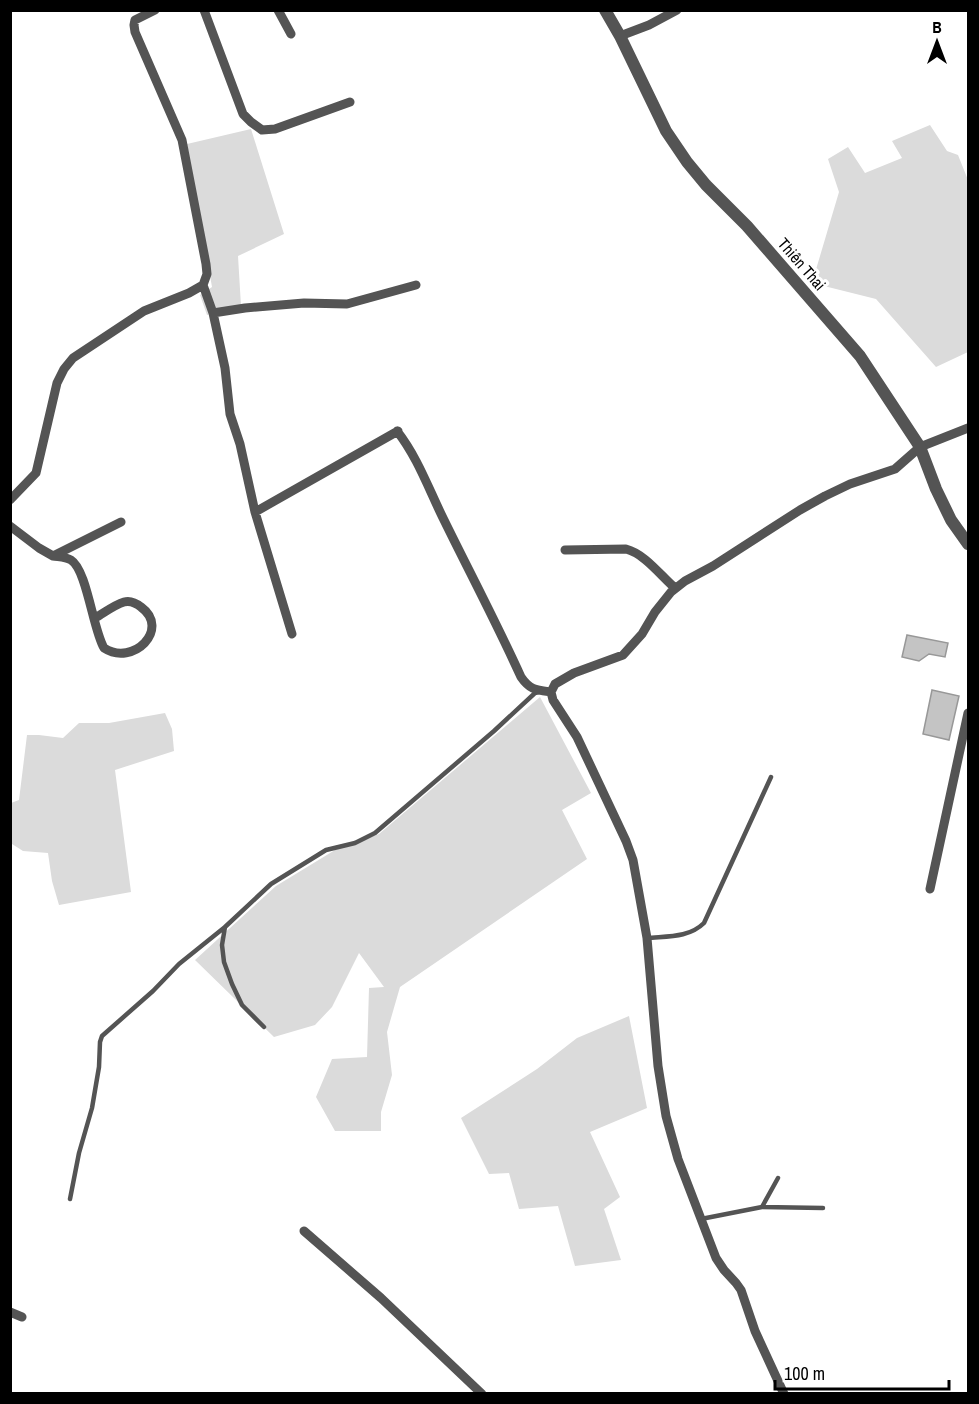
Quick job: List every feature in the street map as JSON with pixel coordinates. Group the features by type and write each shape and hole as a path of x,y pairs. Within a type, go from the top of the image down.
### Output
{"street":[{"path":"10,500 36,473 57,383 73,358 144,311 189,293 202,285 207,274 182,140 135,32 135,20 155,10"},
{"path":"204,10 243,114 262,130 274,129 350,102"},
{"path":"278,10 291,34"},
{"name":"Thiên Thai","path":"605,10 666,131 687,162 754,234 860,356 920,447 951,520 969,544"},
{"path":"620,36 649,26 677,10"},
{"path":"202,285 213,313 225,368 230,414 240,444 255,512 292,634"},
{"path":"213,313 292,304 347,304 416,285"},
{"path":"546,691 574,673 623,655 642,634 665,599 685,581 825,496 850,484 895,469 920,447 969,429"},
{"path":"255,512 398,431 408,445 521,677 527,685 546,691 577,736 626,841 639,887 647,938 658,1066 666,1116 678,1159 716,1258 741,1290 755,1331 784,1394"},
{"path":"53,556 121,522"},
{"path":"10,526 39,548 53,556 70,559 78,567 104,648 109,651 128,653 143,645 150,635 151,624 148,613 130,601 113,607 95,618"},
{"path":"565,550 626,549 633,551 675,588"},
{"path":"930,889 969,713"},
{"path":"304,1231 381,1298 482,1394"},
{"path":"10,1312 22,1317"}],"lane":[{"path":"70,1199 79,1153 92,1108 102,1036 179,964 225,927 271,884 326,850 355,843 375,833 495,731 535,693 546,691"},
{"path":"647,938 686,934 697,930 704,923 771,777"},
{"path":"225,927 222,945 224,962 232,984 242,1005 264,1027"},
{"path":"762,1207 778,1178"},
{"path":"701,1219 762,1207 823,1208"}],"shaded area":[{"path":"930,125 947,151 958,155 968,180 968,352 936,367 876,299 812,283 839,192 828,159 848,147 865,173 902,158 892,141"},
{"path":"251,129 284,234 238,256 241,306 207,315 200,295 212,287 187,144"},
{"path":"540,697 591,793 562,810 587,859 400,987 387,1032 392,1075 381,1112 381,1131 335,1131 316,1097 332,1059 367,1057 369,988 384,987 359,953 332,1007 315,1025 274,1037 195,960 276,886 335,850 379,834"},
{"path":"165,713 172,729 174,751 115,770 131,892 59,905 52,881 48,853 23,851 12,844 11,803 19,800 27,735 63,738 79,723 109,723"},
{"path":"629,1016 647,1108 590,1132 620,1197 604,1209 621,1260 575,1266 558,1206 519,1209 509,1173 489,1174 461,1118 537,1069 577,1038"}],"building":[{"path":"907,635 948,643 945,657 929,654 919,661 902,657"},
{"path":"932,690 959,696 949,740 923,734"}]}
